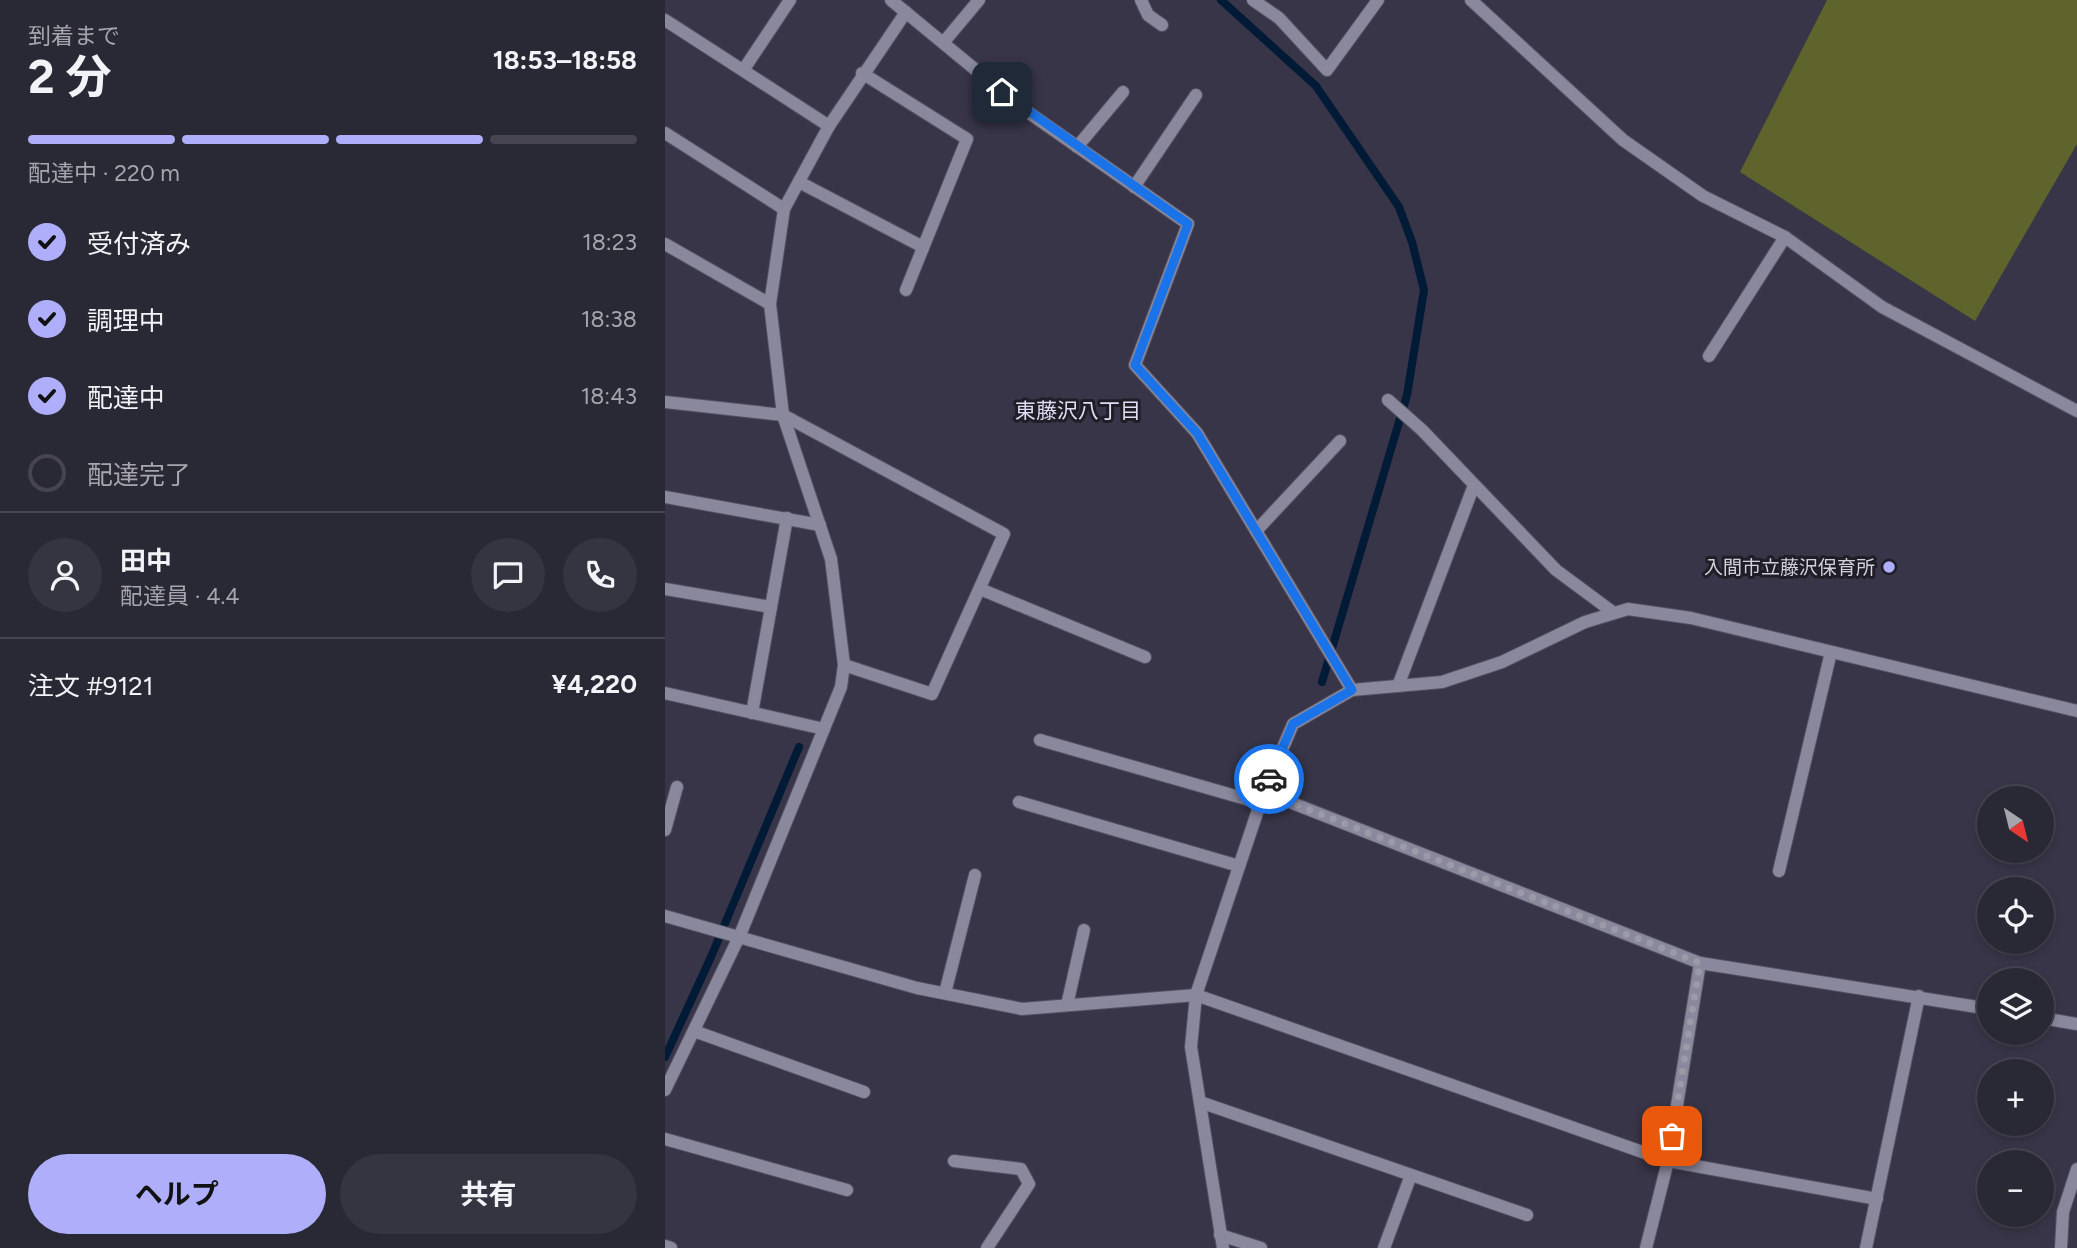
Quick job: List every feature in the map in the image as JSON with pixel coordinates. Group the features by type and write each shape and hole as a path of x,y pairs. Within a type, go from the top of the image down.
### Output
{"street":[{"path":"744,69 790,0"},
{"path":"891,0 1022,108 1188,224 1135,365 1197,433 1352,690"},
{"path":"943,43 979,0"},
{"path":"1141,0 1148,15 1161,25"},
{"path":"1254,0 1279,18 1327,70 1377,0"},
{"path":"1471,0 1623,140 1703,196 1784,237 1882,307 2077,411"},
{"path":"665,1090 740,936 841,687 844,665 831,559 783,415 770,304 784,209 829,126 862,73 906,12"},
{"path":"665,20 829,126"},
{"path":"862,73 967,139 906,290"},
{"path":"1077,147 1123,92"},
{"path":"1134,187 1196,95"},
{"path":"665,133 784,209"},
{"path":"799,182 923,247"},
{"path":"1709,356 1784,237"},
{"path":"665,244 770,304"},
{"path":"1388,400 1422,430 1556,570 1614,614"},
{"path":"665,402 783,415 1004,534 932,694 844,665"},
{"path":"1256,531 1339,441"},
{"path":"1398,686 1474,485"},
{"path":"665,497 820,524"},
{"path":"752,713 787,518"},
{"path":"665,589 771,607"},
{"path":"980,589 1145,657"},
{"path":"1261,1248 1221,1241 1191,1047 1196,995 1262,797 1293,724 1352,690 1442,682 1502,662 1585,622 1629,609 1691,618 2077,711"},
{"path":"1779,871 1831,652"},
{"path":"665,693 824,729"},
{"path":"1040,740 1262,797 1700,963 1977,1007"},
{"path":"665,830 677,787"},
{"path":"1019,802 1239,866"},
{"path":"945,993 975,875"},
{"path":"665,916 945,993 1021,1009 1196,995 1668,1161 1877,1199"},
{"path":"1067,1005 1084,930"},
{"path":"1646,1248 1668,1161 1700,963"},
{"path":"1867,1248 1919,996"},
{"path":"2054,1020 2077,1024"},
{"path":"694,1031 864,1092"},
{"path":"1200,1102 1527,1215"},
{"path":"665,1139 847,1190"},
{"path":"954,1161 1021,1169 1029,1184 987,1248"},
{"path":"2061,1248 2063,1212 2077,1169"},
{"path":"1384,1248 1411,1175"},
{"path":"665,1246 671,1248"}],"green space":[{"path":"1827,0 2077,0 2077,144 1975,321 1740,172"}],"waterway":[{"path":"1221,0 1316,86 1399,207 1412,242 1424,290 1407,395 1322,682"},
{"path":"665,1057 711,957 799,747"}],"way so far":[{"path":"1269,779 1264,792 1700,963 1672,1136"}],"place":[{"name":"入間市立藤沢保育所","path":"1889,567"}],"district":[{"name":"東藤沢八丁目","path":"1078,411"}],"route":[{"path":"1002,92 1188,224 1135,365 1197,433 1352,690 1293,724 1269,779"}]}
